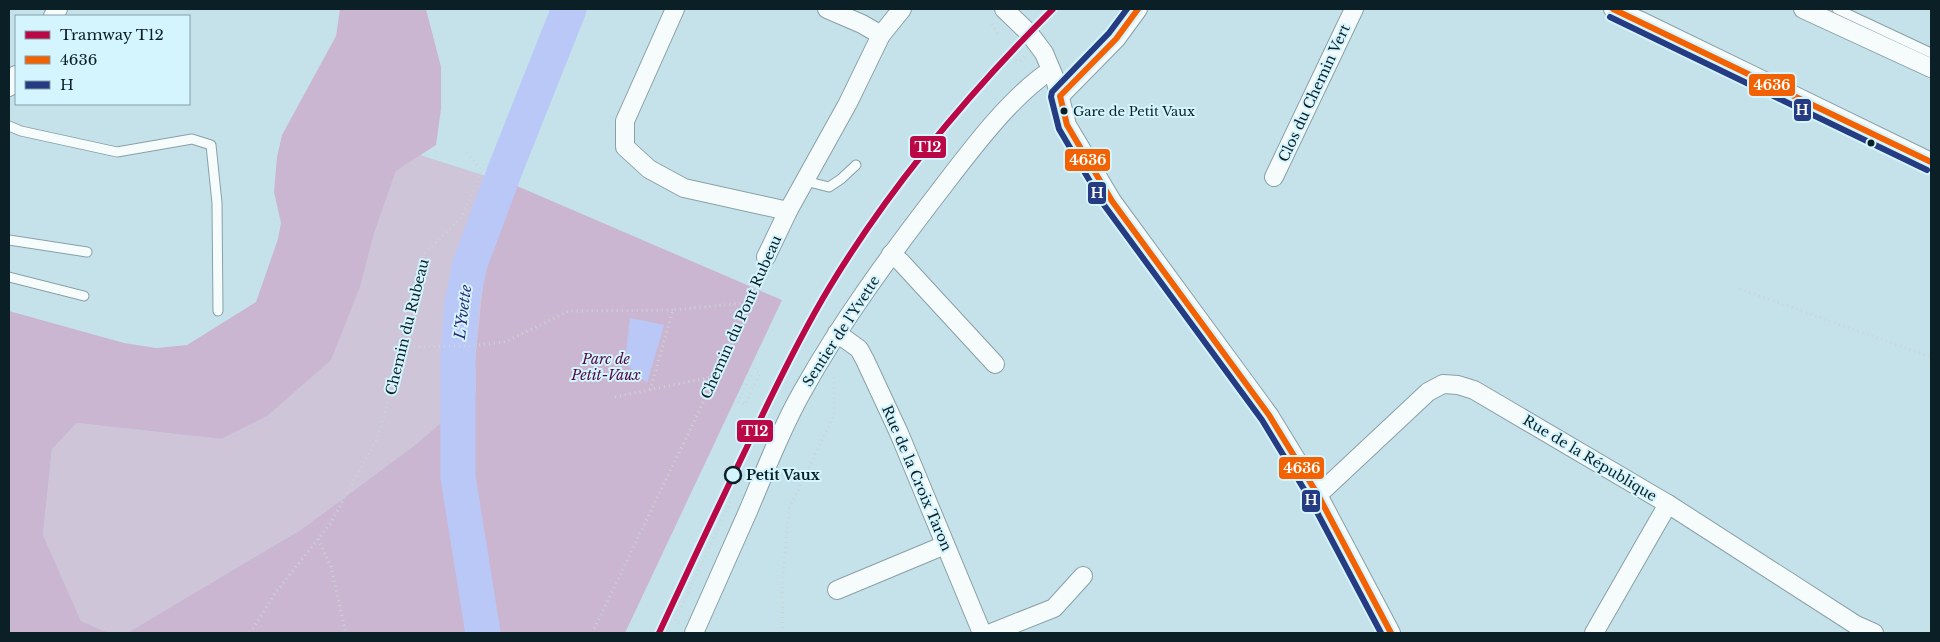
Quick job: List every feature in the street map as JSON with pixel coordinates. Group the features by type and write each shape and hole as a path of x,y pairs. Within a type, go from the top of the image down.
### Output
{"street":[{"path":"675,9 625,121 625,147 650,169 684,188 788,211"},
{"path":"827,9 862,24 881,35"},
{"name":"Chemin du Pont Rubeau","path":"766,257 788,211 848,103 881,35 902,9"},
{"path":"1060,96 1116,39 1138,9"},
{"name":"Clos du Chemin Vert","path":"1274,177 1354,9"},
{"path":"1612,9 1643,22 1931,162"},
{"path":"1803,9 1931,68"},
{"path":"1010,11 1039,46 1051,70 1067,125 1112,201 1269,415 1318,495 1391,633"},
{"name":"Sentier de l'Yvette","path":"694,633 780,434 837,333 891,254 956,170 1000,117 1035,81 1051,70"},
{"path":"891,254 901,262 995,364"},
{"name":"Rue de la Croix Taron","path":"837,333 860,349 899,433 982,633"},
{"name":"Rue de la République","path":"1318,495 1428,392 1443,384 1458,385 1474,390 1558,438 1668,504 1856,625 1874,633"},
{"path":"1594,633 1668,504"},
{"path":"838,590 945,544"},
{"path":"991,633 1054,608 1083,576"}],"lane":[{"path":"1837,9 1931,53"},
{"path":"9,126 21,131 117,152 192,139 211,145 217,203 218,311"},
{"path":"805,180 829,187 856,165"},
{"path":"9,240 87,252"},
{"path":"9,277 84,296"}],"path":[{"path":"994,28 998,34"},
{"name":"Chemin du Rubeau","path":"250,633 276,592 330,524 378,437 404,347 422,256 462,217 482,170 466,152"},
{"name":"Chemin du Pont Rubeau","path":"592,633 716,376 766,257"},
{"path":"1740,289 1931,358"},
{"path":"404,347 468,346 505,342 569,311 673,310 746,303"},
{"path":"650,390 673,310"},
{"path":"752,374 738,402 745,405 760,373 755,370 757,364"},
{"path":"783,633 783,570 788,509 834,415 834,368"},
{"path":"615,397 716,376"},
{"path":"318,539 331,567 346,633"}],"shaded area":[{"path":"420,155 517,186 485,265 475,360 476,393 415,445 302,529 127,633 109,633 81,621 43,536 52,449 77,423 221,439 361,284 374,234 396,171"}],"green space":[{"path":"340,9 426,9 441,67 441,109 436,145 396,171 374,234 361,284 331,360 267,416 221,439 77,423 52,449 43,535 81,621 109,633 9,633 9,311 124,343 156,348 187,345 256,302 278,239 281,223 274,192 277,157 282,135 336,36"},
{"name":"Parc de Petit-Vaux","path":"517,186 782,300 625,633 127,633 302,529 415,445 476,393 475,360 485,264"}],"water":[{"path":"630,318 664,325 647,383 625,363"}],"waterway":[{"name":"L'Yvette","path":"483,633 458,477 458,353 462,302 470,264 569,9"}],"tram line":[{"name":"T12","path":"659,633 801,337 853,250 905,177 961,107 1053,9"}],"transit line":[{"name":"H","path":"1127,9 1109,33 1052,92 1051,97 1059,129 1104,205 1262,420 1310,499 1381,633"},
{"name":"4636","path":"1138,9 1116,39 1060,96 1067,125 1112,201 1269,415 1318,495 1391,633"},
{"name":"4636","path":"1613,9 1931,162"},
{"name":"H","path":"1610,17 1927,170"}],"place":[{"name":"Gare de Petit Vaux","path":"1064,111"},
{"name":"Petit Vaux","path":"733,475"}]}
